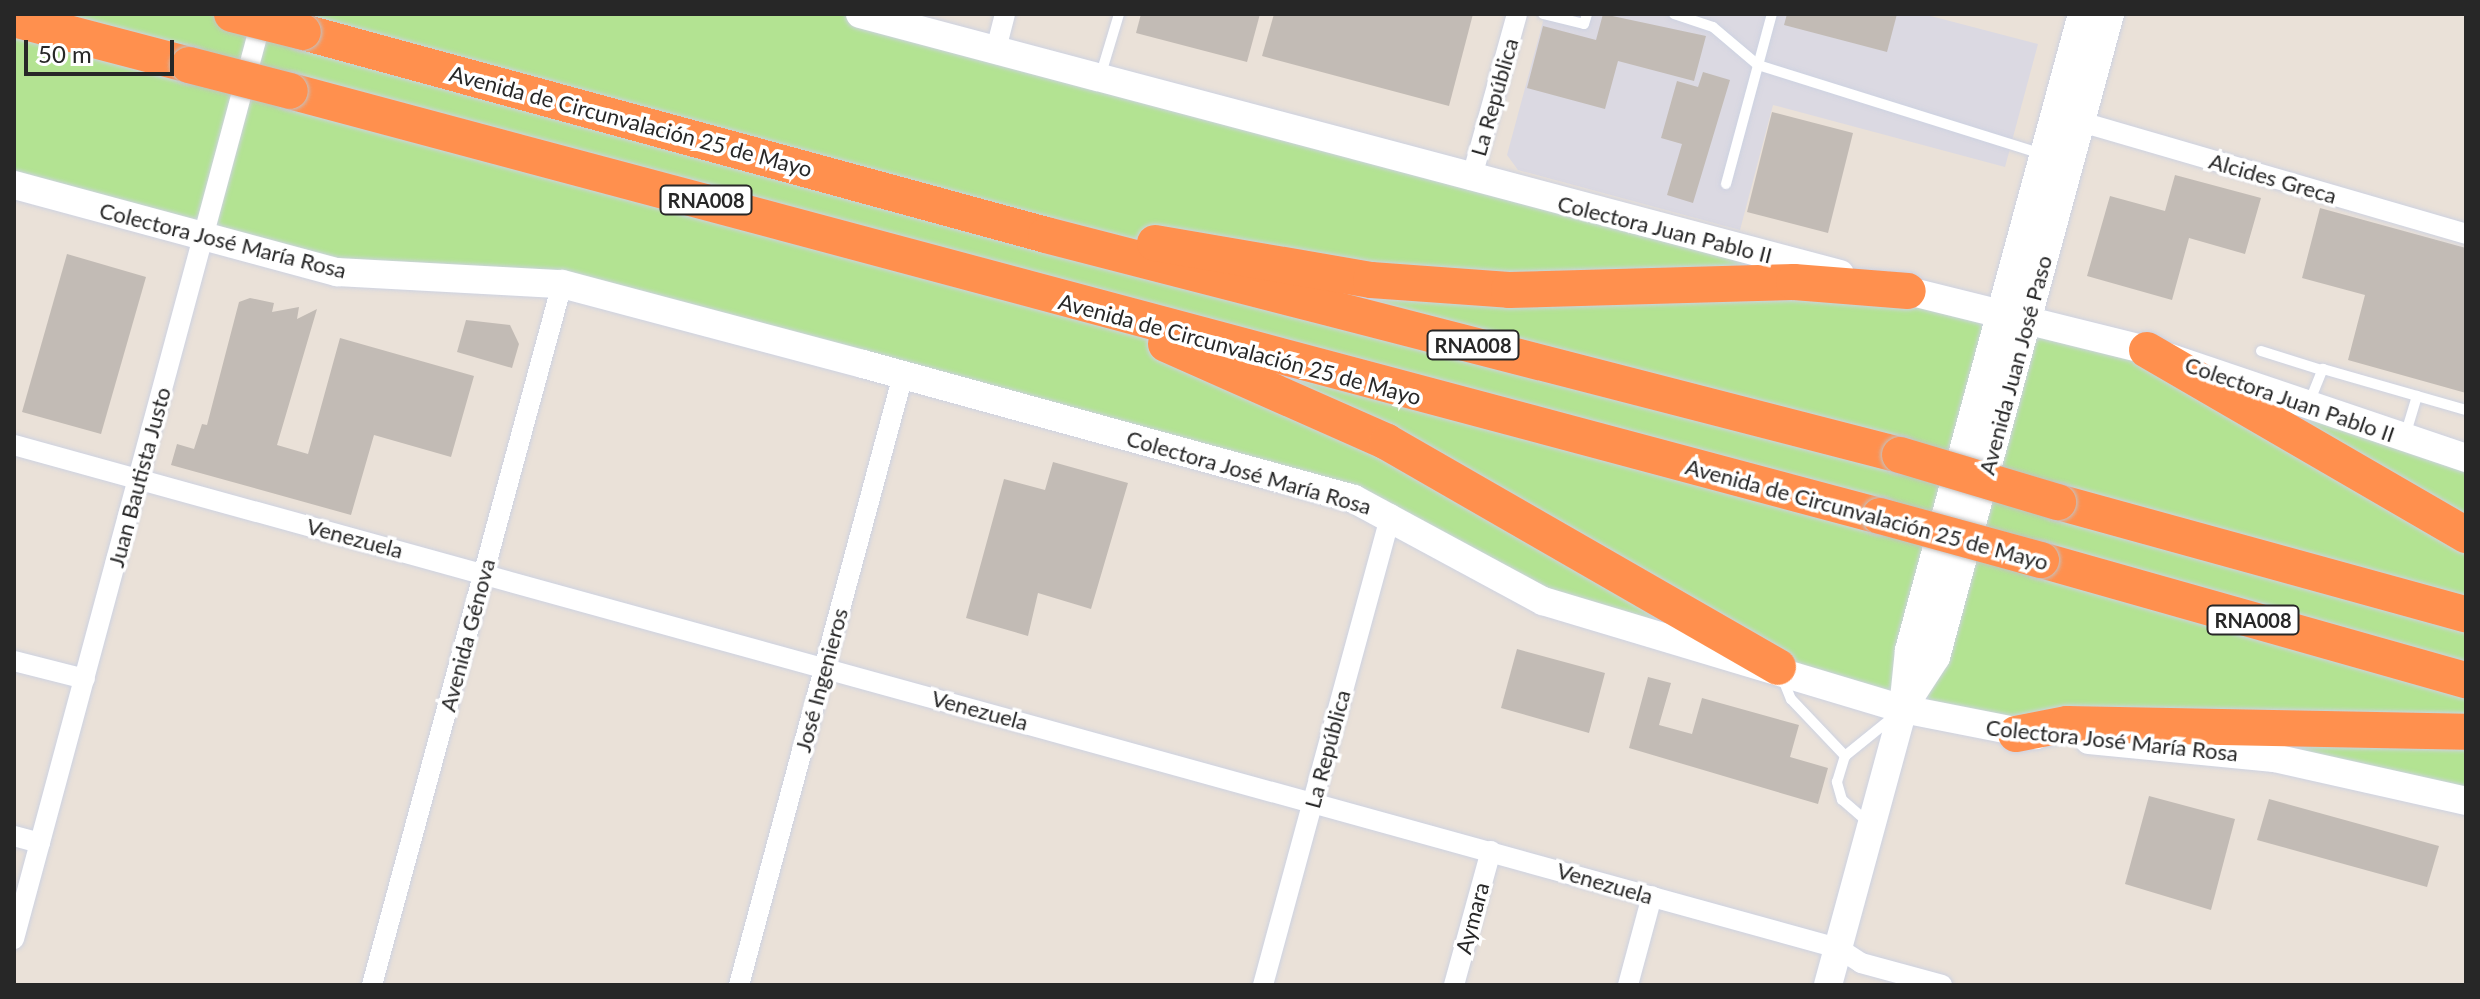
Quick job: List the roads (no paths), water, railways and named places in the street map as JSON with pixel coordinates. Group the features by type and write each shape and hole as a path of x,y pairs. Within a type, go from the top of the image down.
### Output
{"highway":[{"name":"Avenida de Circunvalación 25 de Mayo","path":"232,14 1046,235 1900,455 2058,502 2466,614"},
{"name":"Avenida de Circunvalación 25 de Mayo","path":"14,19 290,91 1119,318 1880,516 2466,680"},
{"path":"1046,235 1174,244 1371,280 1509,290 1794,282 1908,291"},
{"path":"1119,318 1215,371 1308,403 1387,442 1778,667"},
{"path":"2147,350 2466,535"},
{"path":"2016,734 2067,724 2466,732"}],"main road":[{"name":"Colectora Juan Pablo II","path":"860,14 1471,180 2147,350 2466,458"},
{"name":"Avenida Juan José Paso","path":"1828,985 1903,709 1909,650 2082,14"},
{"name":"Avenida Juan José Paso","path":"1903,709 1936,657 2110,14"},
{"name":"Colectora José María Rosa","path":"14,185 337,272 562,284 903,375 1391,514 1543,601 1778,667 1903,709 2016,734 2274,758 2466,801"}],"street":[{"name":"Juan Bautista Justo","path":"14,939 263,14"},
{"path":"995,53 1005,14"},
{"name":"La República","path":"1471,180 1517,14"},
{"name":"Alcides Greca","path":"2081,122 2466,234"},
{"name":"Avenida Génova","path":"372,985 562,284"},
{"name":"José Ingenieros","path":"739,985 903,375"},
{"name":"Venezuela","path":"14,445 1838,948 1861,963 1942,985"},
{"name":"La República","path":"1263,985 1391,514"},
{"path":"14,661 85,679"},
{"path":"14,836 40,843"},
{"name":"Aymara","path":"1454,985 1491,851"},
{"path":"1628,985 1652,896"}],"lane":[{"path":"1099,81 1119,14"},
{"path":"1543,14 1584,24 1587,14"},
{"path":"1674,14 1713,27 1758,65 2044,154"},
{"path":"1726,184 1772,14"},
{"path":"2261,351 2466,410"},
{"path":"2309,405 2318,369"},
{"path":"2405,438 2417,396"},
{"path":"1778,667 1791,699 1845,756"},
{"path":"1871,826 1842,800 1837,782 1845,756 1903,709"}]}
